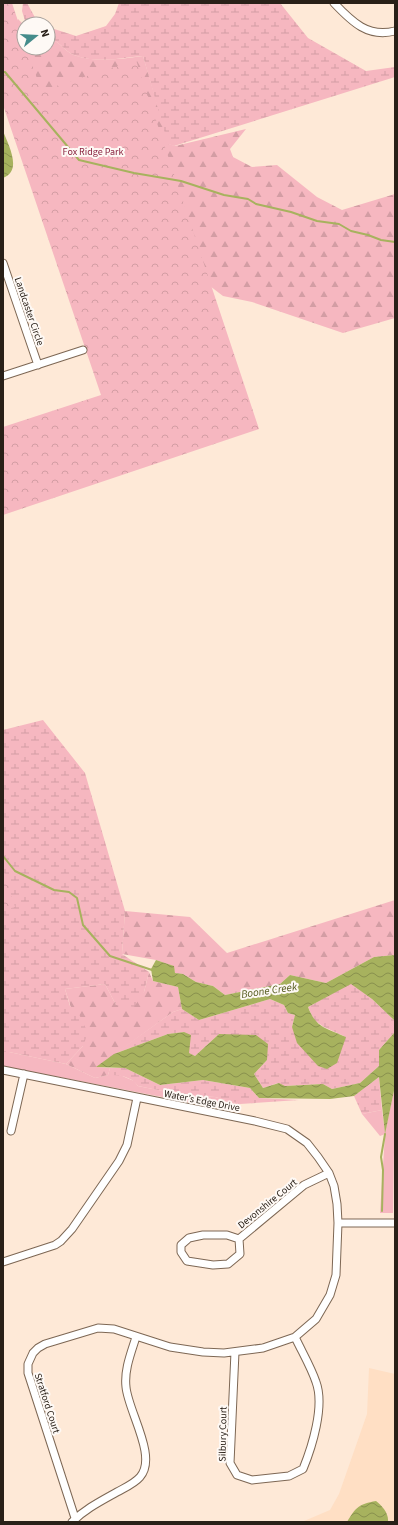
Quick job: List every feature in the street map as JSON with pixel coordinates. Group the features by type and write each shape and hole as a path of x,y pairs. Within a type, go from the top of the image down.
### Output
{"street":[{"path":"334,3 346,16 365,30 385,33 395,31"},
{"name":"Landcaster Circle","path":"3,263 38,365"},
{"path":"3,376 83,350"},
{"name":"Water’s Edge Drive","path":"3,1070 255,1121 287,1129 306,1143 329,1173 334,1186 338,1223 336,1274 330,1295 316,1319 295,1338"},
{"path":"12,1131 24,1074"},
{"path":"3,1262 55,1245 72,1229 119,1160 127,1145 137,1098"},
{"name":"Devonshire Court","path":"239,1239 304,1185 329,1173"},
{"path":"338,1223 395,1223"},
{"name":"Devonshire Court","path":"203,1235 227,1235 239,1239 240,1254 228,1264 213,1266 187,1261 181,1252 181,1245 189,1238 203,1235"},
{"name":"Stratford Court","path":"74,1520 28,1373 28,1364 33,1353 46,1344 98,1328 114,1329 136,1337 177,1348 203,1352 235,1352 263,1348 295,1338"},
{"path":"74,1520 86,1509 140,1478 146,1466 145,1450 126,1388 127,1368 136,1337"},
{"name":"Silbury Court","path":"235,1352 230,1463 237,1475 252,1480 289,1476 303,1469 311,1450 320,1400 317,1383 295,1338"}],"shaded area":[{"path":"369,1368 395,1374 395,1522 293,1522 304,1521 330,1510 339,1494 367,1414"}],"green space":[{"name":"Fox Ridge Park","path":"3,3 12,3 16,16 16,56 30,56 41,91 136,60 259,429 3,515 3,427 101,395 3,105"},
{"path":"23,3 27,3 34,16 24,16 22,11"},
{"path":"119,3 280,3 308,38 366,71 395,67 395,77 174,146 168,144 143,56 108,60 82,58 70,53 56,42 56,30 76,36 106,26 115,14"},
{"path":"16,23 16,56 56,56 56,42 74,55 91,59 108,60 143,56 169,144 175,146 246,129 230,149 233,157 252,167 277,165 317,197 342,210 395,194 395,318 343,333 252,302 223,296 202,280 3,52"},
{"path":"43,720 85,773 125,911 122,954 149,972 144,992 134,1007 116,1005 105,984 65,989 70,1006 77,1010 88,1033 83,1046 66,1064 3,1052 3,730"},
{"path":"3,869 15,907 3,910"},
{"path":"395,900 395,955 374,957 326,983 290,975 280,984 225,995 213,986 196,982 183,974 175,973 173,966 156,960 122,954 125,911 190,917 227,953"},
{"path":"149,972 153,981 178,987 182,1009 173,1012 97,1067 110,1068 108,1075 95,1078 66,1064 83,1046 65,989 105,984 116,1005 144,992"},
{"path":"351,983 372,999 395,1021 394,1033 379,1050 379,1066 360,1083 332,1089 323,1084 284,1086 278,1083 263,1088 254,1074 267,1060 219,1034 195,1056 189,1054 184,1032 168,1034 114,1054 173,1012 182,1009 199,1020 270,999 284,1005 288,1013 295,1015 292,1027 346,1037 324,1027 314,1020 308,1007"},
{"path":"3,1052 66,1064 95,1078 108,1075 120,1075 134,1081 138,1086 182,1095 215,1097 240,1104 234,1111 3,1066"},
{"path":"110,1068 125,1068 160,1085 203,1080 250,1088 259,1098 299,1100 240,1104 215,1097 182,1095 138,1086 128,1078 108,1075"},
{"path":"379,1077 382,1110 362,1114 354,1096"},
{"path":"395,1086 393,1213 380,1213 385,1134 380,1136 362,1114 382,1110 385,1132"}],"water":[{"path":"3,131 13,163 12,170 9,175 3,178"},
{"name":"Boone Creek","path":"395,955 395,1021 372,999 351,984 308,1007 314,1019 318,1023 327,1029 346,1037 337,1063 327,1069 318,1066 297,1043 292,1027 295,1015 288,1013 284,1005 270,999 199,1020 182,1009 178,987 153,981 151,969 156,960 174,966 175,973 183,974 196,982 213,986 225,995 280,984 290,975 326,983 374,957"},
{"path":"395,1024 395,1086 385,1134 379,1077 354,1096 330,1099 259,1098 250,1088 203,1080 160,1085 125,1068 96,1067 114,1054 168,1034 184,1032 191,1035 189,1053 195,1056 219,1034 256,1035 268,1044 267,1060 254,1074 263,1088 279,1083 285,1086 323,1084 332,1089 360,1083 379,1066 379,1050 394,1033"},
{"path":"376,1501 383,1507 388,1522 347,1522 358,1507 366,1503"}],"waterway":[{"path":"3,72 5,72 79,160 134,173 181,181 224,195 248,199 256,204 291,212 317,221 339,224 351,231 381,240 395,242"},
{"path":"3,856 15,871 54,890 69,892 77,898 83,925 110,956 152,970"},
{"path":"382,1211 383,1170 381,1157 385,1134"}]}
